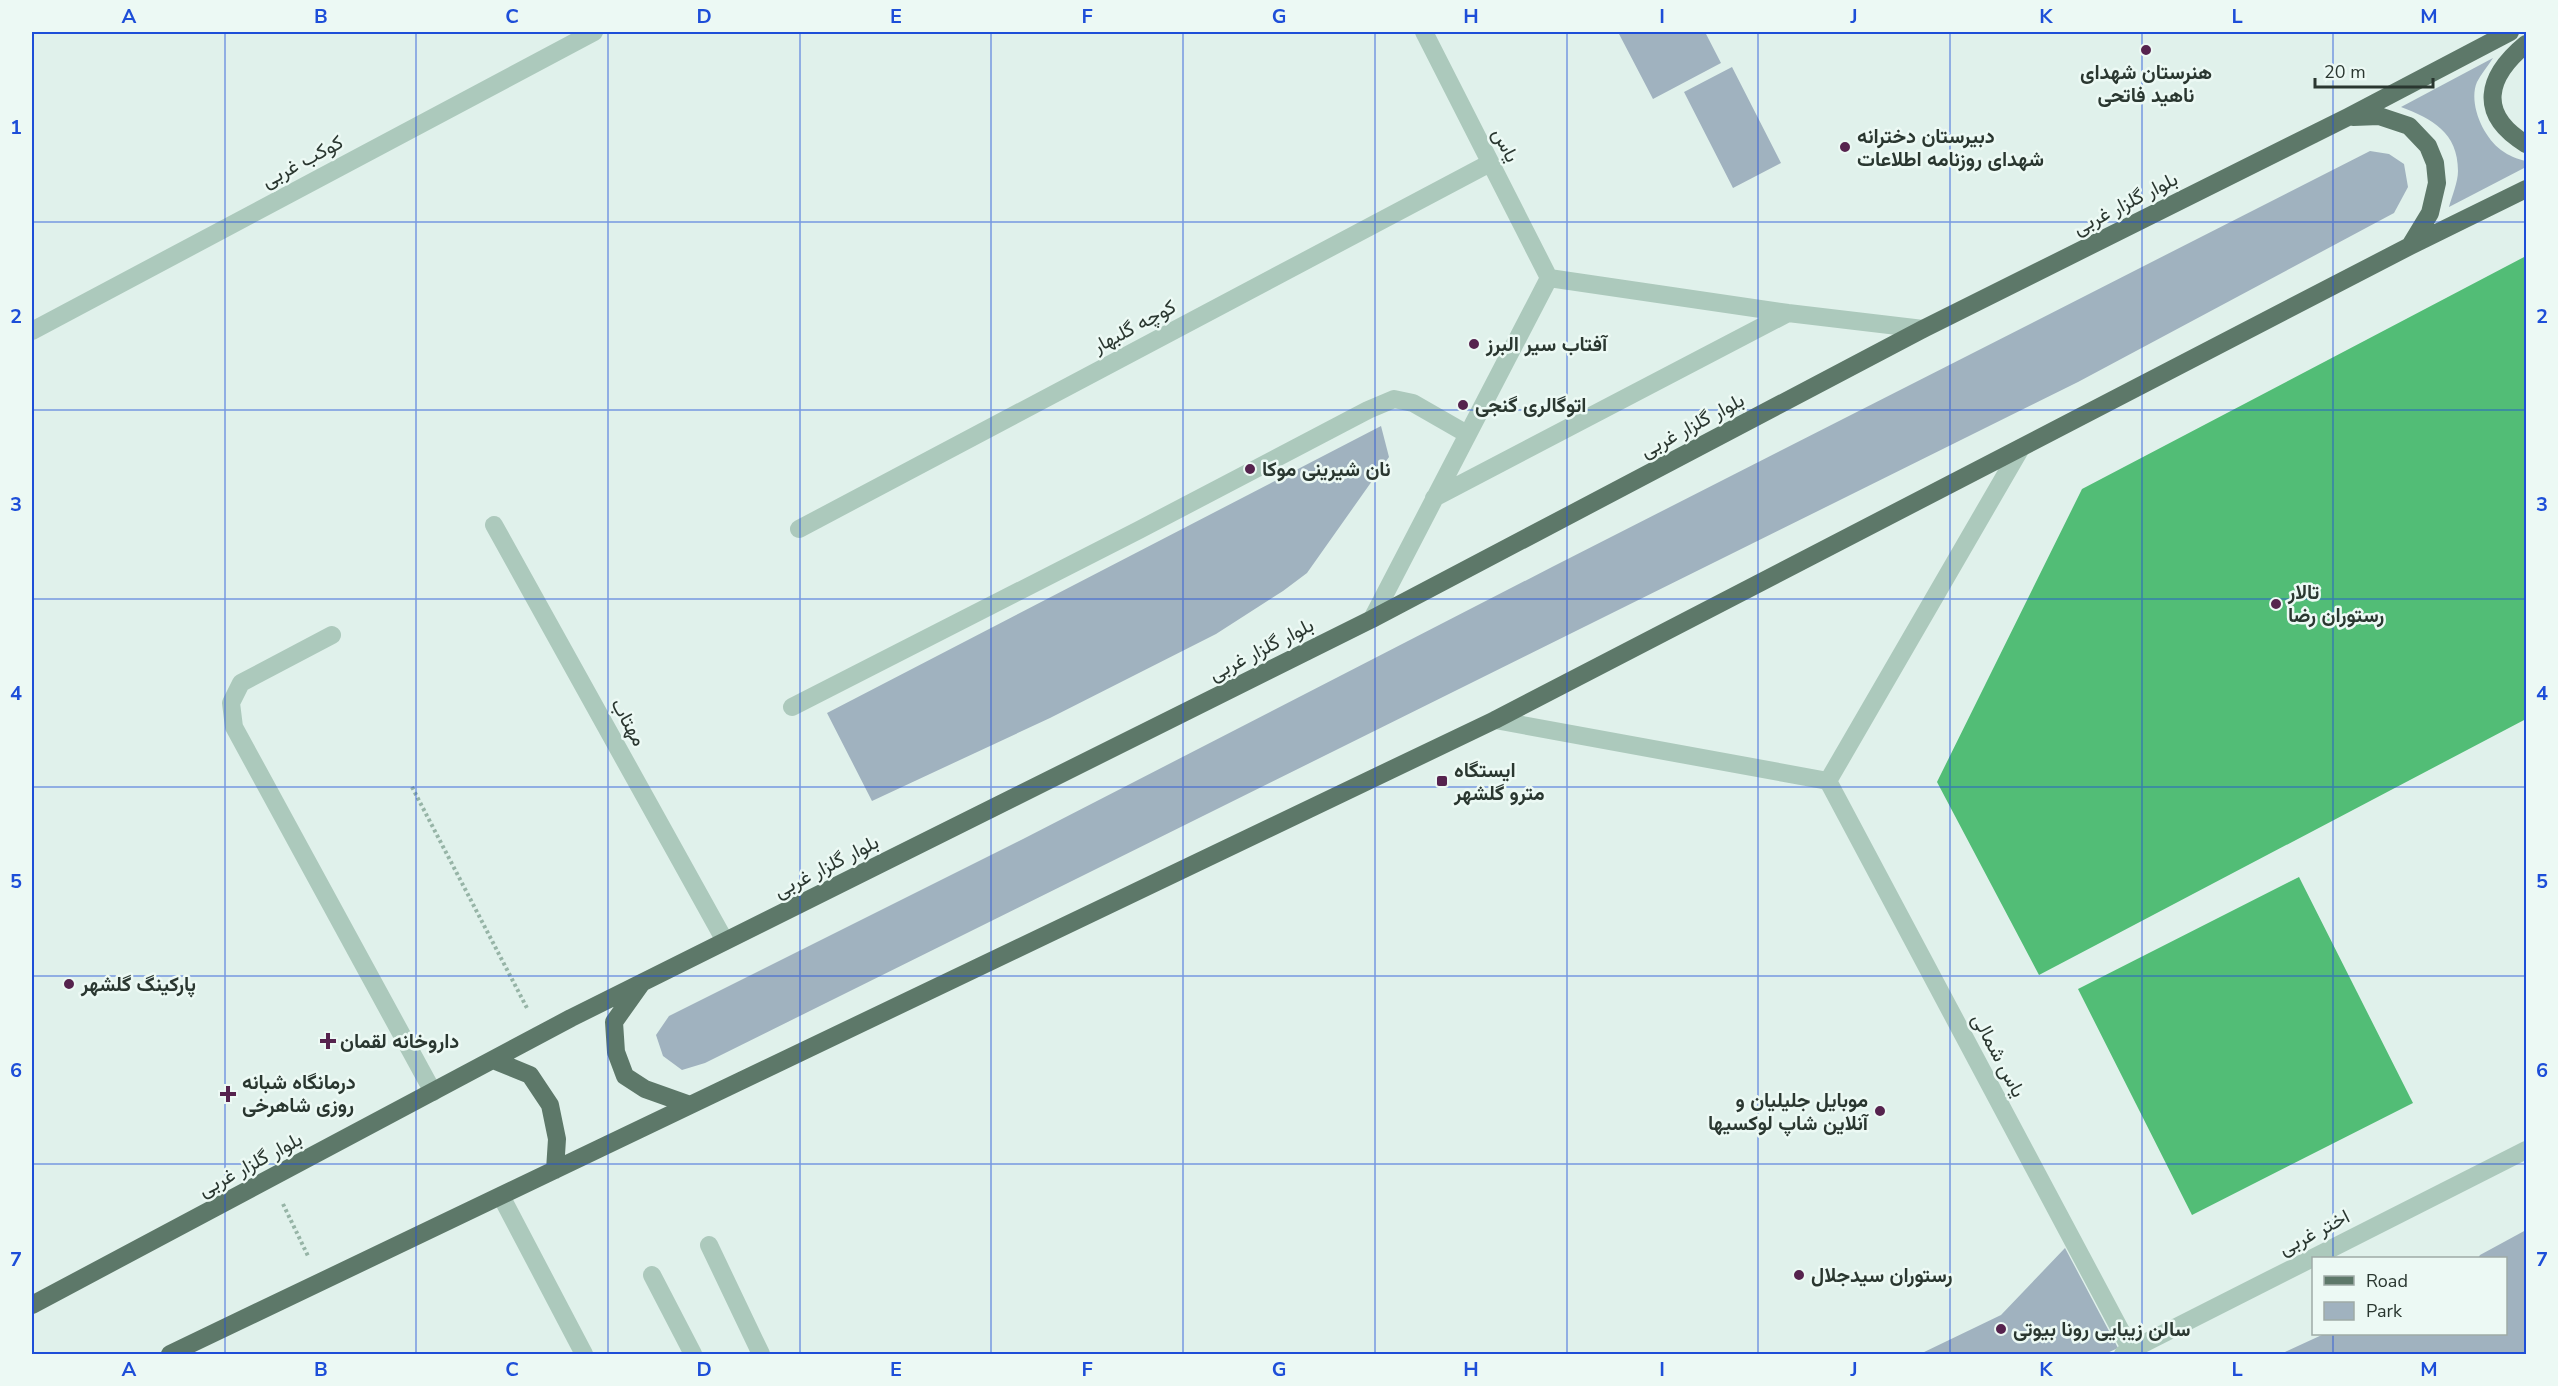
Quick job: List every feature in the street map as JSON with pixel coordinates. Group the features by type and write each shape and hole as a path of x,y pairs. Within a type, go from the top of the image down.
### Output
{"main road":[{"name":"بلوار گلزار غربی","path":"32,1305 541,1034 1372,619 1923,329 2348,117 2510,32"},
{"path":"2526,44 2511,57 2492,86 2493,104 2500,120 2515,137 2526,144"},
{"path":"2348,117 2379,116 2409,126 2428,146 2435,163 2436,183 2430,213 2410,246"},
{"path":"170,1354 1495,720 2410,246 2526,189"},
{"path":"642,983 614,1022 616,1052 625,1076 645,1089 690,1105"},
{"path":"493,1060 530,1075 550,1105 557,1139 555,1170"}],"street":[{"name":"کوکب غربی","path":"32,331 594,32"},
{"name":"یاس","path":"1424,32 1549,278"},
{"name":"کوچه گلبهار","path":"799,529 1490,164"},
{"path":"1372,619 1549,278 1788,314 1923,329"},
{"path":"1434,498 1788,314"},
{"path":"792,707 1368,410 1394,399 1413,403 1467,434"},
{"path":"1495,720 1828,781 2021,448"},
{"name":"مهتاب","path":"494,525 725,941"},
{"path":"332,635 241,683 231,703 234,727 433,1092"},
{"name":"یاس شمالی","path":"1828,781 2127,1352"},
{"name":"اختر غربی","path":"2315,1257 2526,1150"},
{"path":"501,1196 584,1354"},
{"path":"709,1245 761,1354"},
{"name":"اختر غربی","path":"2127,1352 2312,1258"},
{"path":"652,1275 693,1354"}],"path":[{"path":"412,787 541,1034"},
{"path":"270,1179 321,1282"}],"green space":[{"path":"1618,32 1705,32 1721,63 1653,99"},
{"path":"2493,58 2477,82 2475,90 2474,100 2479,119 2494,144 2510,156 2526,161 2526,167 2449,207 2458,175 2457,158 2453,146 2448,137 2433,122 2401,107"},
{"path":"1732,67 1781,163 1733,188 1684,92"},
{"path":"2370,151 2389,154 2404,164 2408,187 2394,213 2078,382 705,1063 682,1070 663,1056 656,1035 669,1016 1025,838"},
{"path":"1381,426 1389,457 1307,573 1283,591 1216,634 1050,718 872,801 827,713"},
{"path":"2526,1230 2526,1354 2307,1354 2285,1352 2322,1335 2507,1335 2507,1257 2479,1257"},
{"path":"2065,1248 2118,1348 2105,1354 1920,1354 2001,1315"}],"building":[{"name":"تالار رستوران رضا","path":"2526,256 2526,719 2039,975 1937,782 2082,489"},
{"path":"2299,877 2413,1103 2192,1215 2078,989"}],"place":[{"name":"هنرستان شهدای ناهید فاتحی","path":"2146,50"},
{"name":"دبیرستان دخترانه شهدای روزنامه اطلاعات","path":"1845,147"},
{"name":"آفتاب سیر البرز","path":"1474,344"},
{"name":"اتوگالری گنجی","path":"1463,405"},
{"name":"نان شیرینی موکا","path":"1250,469"},
{"name":"تالار رستوران رضا","path":"2276,604"},
{"name":"ایستگاه مترو گلشهر","path":"1442,781"},
{"name":"پارکینگ گلشهر","path":"69,984"},
{"name":"داروخانه لقمان","path":"328,1041"},
{"name":"درمانگاه شبانه روزی شاهرخی","path":"228,1094"},
{"name":"موبایل جلیلیان و آنلاین شاپ لوکسیها","path":"1880,1111"},
{"name":"رستوران سیدجلال","path":"1799,1275"},
{"name":"سالن زیبایی رونا بیوتی","path":"2001,1329"}]}
